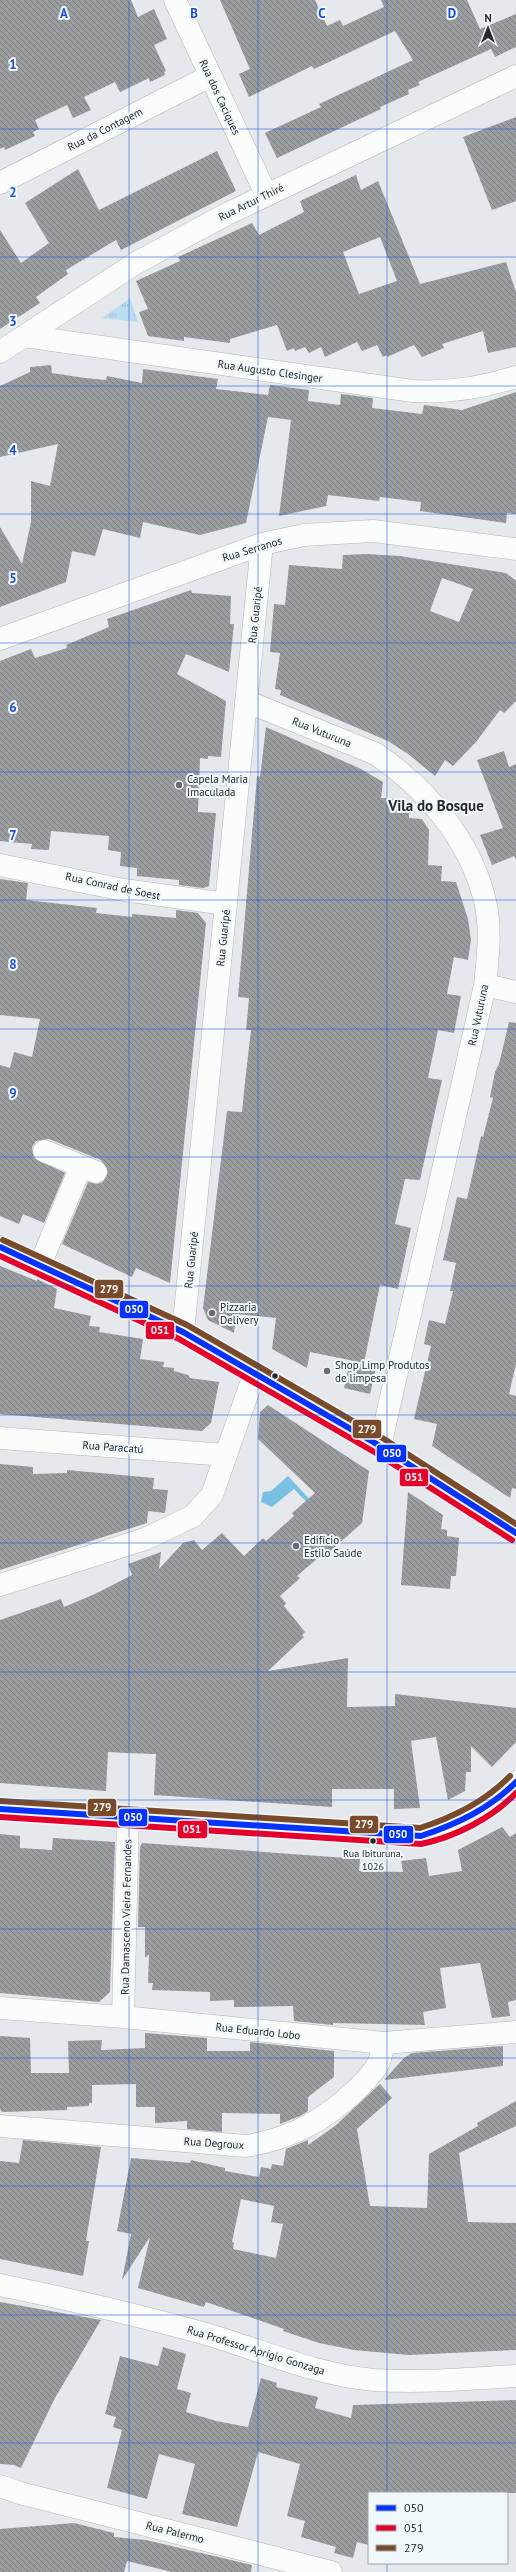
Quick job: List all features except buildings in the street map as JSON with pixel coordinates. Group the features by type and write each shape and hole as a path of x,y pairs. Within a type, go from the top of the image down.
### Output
{"street":[{"name":"Rua dos Caciques","path":"175,0 266,194"},
{"name":"Rua da Contagem","path":"0,183 210,76"},
{"name":"Rua Artur Thiré","path":"0,352 136,263 266,194 516,76"},
{"name":"Rua Augusto Clesinger","path":"24,336 414,391 440,393 468,390 516,377"},
{"name":"Rua Serranos","path":"0,639 262,544 304,535 373,531 515,549"},
{"name":"Rua Guaripé","path":"183,1332 262,544"},
{"name":"Rua Vuturuna","path":"246,701 376,754 395,767 436,806 473,866 484,897 489,932 485,985 380,1446"},
{"name":"Rua Conrad de Soest","path":"0,865 86,880 124,890 226,904"},
{"path":"485,985 516,992"},
{"path":"40,1266 88,1169 44,1151"},
{"path":"0,1247 183,1332 255,1372 380,1446 516,1534"},
{"path":"0,1585 145,1539 193,1516 212,1496 255,1372"},
{"name":"Rua Paracatú","path":"0,1438 226,1455"},
{"path":"0,1809 421,1836 443,1829 476,1814 516,1782"},
{"name":"Rua Damasceno Vieira Fernandes","path":"123,2017 128,1818"},
{"name":"Rua Eduardo Lobo","path":"0,2008 123,2017 384,2043 516,2032"},
{"name":"Rua Degroux","path":"0,2126 246,2146 272,2142 296,2134 331,2112 347,2098 379,2063 384,2043"},
{"name":"Rua Professor Aprígio Gonzaga","path":"0,2285 90,2304 206,2334 305,2366 345,2376 395,2380 516,2376"},
{"name":"Rua Palermo","path":"10,2490 331,2572"}],"green space":[{"path":"130,298 138,322 102,318"}],"water":[{"path":"288,1476 314,1504 323,1519 294,1489 272,1507 261,1502 263,1492 271,1491"}],"transit line":[{"name":"279","path":"3,1240 187,1325 384,1439 516,1524"},
{"name":"050","path":"0,1247 183,1332 380,1446 516,1533"},
{"name":"051","path":"0,1256 179,1339 376,1453 512,1540"},
{"name":"279","path":"1,1801 420,1828 445,1819 468,1808 490,1794 510,1776"},
{"name":"050","path":"0,1809 421,1836 472,1815 506,1792 516,1782"},
{"name":"051","path":"0,1817 421,1844 447,1837 472,1825 496,1811 516,1793"}],"place":[{"name":"Capela Maria Imaculada","path":"179,785"},
{"name":"Pizzaria Delivery","path":"212,1313"},
{"name":"Shop Limp Produtos de limpesa","path":"327,1371"},
{"name":"Edifício Estilo Saúde","path":"296,1546"},
{"name":"Rua Ibituruna, 1026","path":"373,1841"}],"district":[{"name":"Vila do Bosque","path":"436,806"}]}
